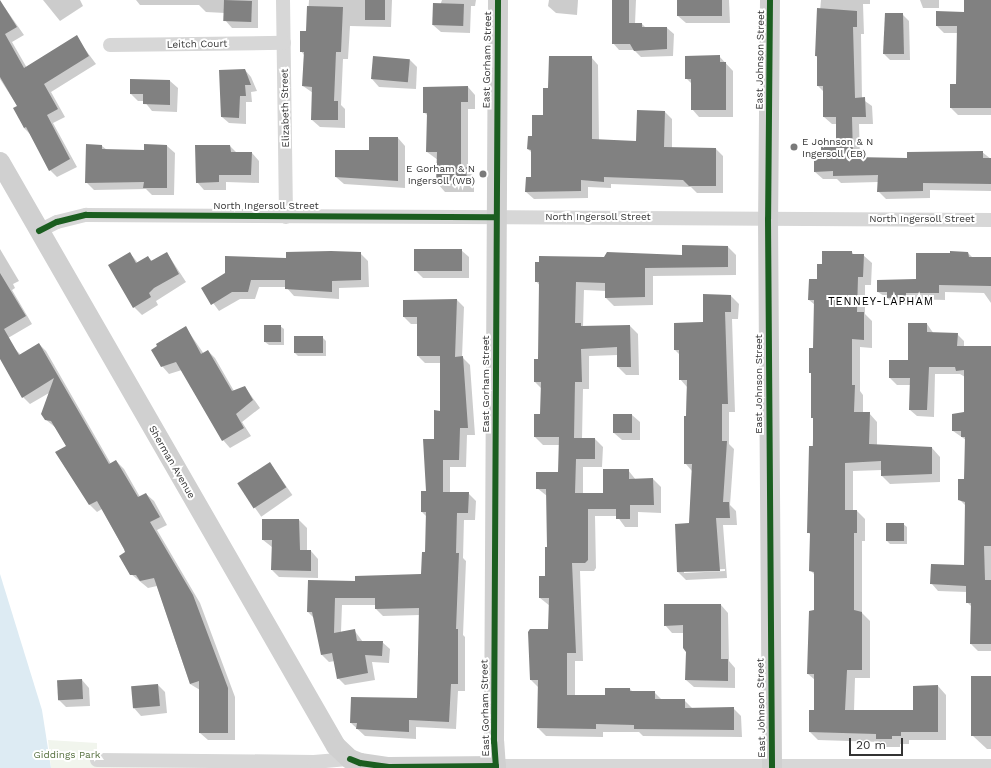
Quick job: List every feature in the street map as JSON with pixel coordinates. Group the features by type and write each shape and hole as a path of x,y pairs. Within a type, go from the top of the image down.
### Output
{"main road":[{"name":"East Gorham Street","path":"496,767 496,217 498,0"},
{"name":"East Johnson Street","path":"770,0 768,219 772,767"},
{"name":"Sherman Avenue","path":"0,162 329,735 350,759"},
{"path":"350,759 360,763 389,767 496,767"}],"street":[{"name":"Elizabeth Street","path":"283,0 286,217"},
{"name":"Leitch Court","path":"110,45 284,43"},
{"name":"North Ingersoll Street","path":"39,231 57,222 86,215 991,220"},
{"path":"97,760 314,762 350,759"},
{"path":"496,767 991,766"}],"green space":[{"name":"Giddings Park","path":"48,740 97,743 97,760 216,768 51,768"}],"shaded area":[{"path":"0,574 42,710 51,768 0,768"}],"building":[{"path":"0,0 17,27 5,34 24,68 77,35 89,56 44,84 58,109 47,115 70,159 49,171 26,127 24,128 13,108 17,106 0,77"},
{"path":"224,0 252,1 251,22 223,21"},
{"path":"365,0 385,0 385,20 365,20"},
{"path":"612,0 629,0 629,23 642,23 642,27 667,27 667,49 634,51 630,44 612,44"},
{"path":"677,0 722,0 722,16 677,16"},
{"path":"964,0 991,0 991,108 950,108 950,84 956,84 957,26 936,26 936,11 964,12"},
{"path":"433,3 464,4 463,26 432,25"},
{"path":"307,6 343,7 341,52 336,52 334,101 338,101 338,120 311,120 312,87 302,86 304,52 300,52 300,31 306,31"},
{"path":"817,8 857,11 857,27 853,27 855,98 865,97 866,117 852,117 853,157 907,158 907,152 983,151 983,158 991,158 991,184 923,183 923,191 877,192 878,175 833,176 833,171 814,172 814,158 821,157 821,147 836,146 836,117 823,117 823,86 817,86 817,56 815,56"},
{"path":"885,13 903,13 904,54 883,54"},
{"path":"720,55 720,62 726,62 726,110 691,110 691,79 685,79 685,56"},
{"path":"373,56 410,59 408,82 371,79"},
{"path":"549,56 592,56 592,139 636,141 637,110 665,111 664,147 716,148 716,186 689,186 683,180 604,177 604,182 581,180 581,191 525,192 526,177 531,177 531,150 527,149 528,136 532,136 532,115 543,115 543,88 548,88"},
{"path":"245,69 251,85 245,85 246,96 240,96 239,118 221,117 219,70"},
{"path":"130,79 170,80 170,105 143,104 143,94 130,94"},
{"path":"468,86 468,102 461,102 461,167 467,167 466,185 436,185 437,152 426,152 427,113 423,113 423,87"},
{"path":"369,137 398,137 398,181 335,177 335,150 369,150"},
{"path":"86,144 102,145 102,149 144,150 144,144 167,145 167,188 143,188 144,182 85,183"},
{"path":"195,145 230,145 231,152 252,152 251,175 219,175 219,182 196,183"},
{"path":"682,245 728,246 728,267 645,268 645,297 605,298 605,283 576,282 575,323 581,323 581,326 630,325 631,367 617,367 617,347 581,349 582,382 575,382 574,438 595,438 595,459 576,459 575,493 603,493 603,469 629,469 629,479 653,478 654,505 630,505 630,519 616,519 616,509 588,509 588,560 585,563 572,563 576,653 567,653 567,695 605,695 605,688 630,688 630,691 655,691 655,699 685,699 685,708 734,707 734,730 634,729 634,725 596,724 596,729 537,728 538,680 530,680 528,632 530,629 548,629 549,598 539,598 539,576 545,576 545,547 547,547 546,489 536,489 536,472 558,472 559,437 534,437 534,414 540,414 541,382 534,382 534,359 538,359 539,282 535,282 535,262 539,262 539,256 604,257 607,252 682,255"},
{"path":"414,249 462,249 462,271 414,271"},
{"path":"822,251 852,251 852,254 864,254 863,277 858,277 857,312 864,312 864,340 852,339 852,385 855,385 854,412 870,412 869,444 932,447 932,474 881,476 881,461 845,463 845,510 857,510 857,533 854,533 854,610 862,612 862,670 847,670 845,710 913,710 913,686 938,685 938,732 901,732 901,736 892,736 892,739 876,739 876,734 809,732 809,710 814,710 814,674 807,674 809,611 814,610 814,572 809,571 810,533 807,533 809,446 813,446 809,348 813,348 814,300 808,300 809,279 817,279 817,264 822,264"},
{"path":"950,251 968,252 969,257 991,257 991,286 939,285 939,293 906,293 906,297 887,298 887,292 877,292 877,280 916,279 916,253 950,253"},
{"path":"130,252 136,263 148,256 151,261 167,252 179,274 154,288 149,293 151,297 133,308 108,265"},
{"path":"286,252 361,252 361,280 332,281 332,292 285,289 285,280 251,280 248,292 232,292 211,305 201,288 225,273 225,256 286,258"},
{"path":"0,273 26,316 4,329 19,355 39,343 109,464 116,460 138,497 146,493 160,517 150,522 193,595 228,688 228,733 199,733 199,681 190,684 154,578 140,581 136,575 130,575 119,556 125,552 124,549 97,501 89,505 55,452 66,446 51,421 45,420 41,414 54,378 22,398 0,359"},
{"path":"703,294 731,295 731,312 725,312 728,404 722,404 722,441 727,441 723,502 729,502 730,518 716,518 720,571 677,572 675,524 689,523 692,464 684,464 684,416 686,416 687,380 679,380 679,350 674,350 674,323 703,322"},
{"path":"457,299 455,357 463,356 468,428 460,428 459,460 443,460 443,492 469,492 468,513 457,513 456,553 459,553 456,629 458,629 458,684 451,684 449,722 409,720 409,732 356,729 357,723 350,723 351,697 417,698 419,608 375,609 375,598 335,598 334,633 355,629 357,641 383,641 382,656 365,655 368,673 337,679 332,653 321,655 312,612 307,612 308,580 355,581 355,576 421,574 422,552 425,552 426,512 421,512 421,491 426,491 423,439 434,439 434,410 440,411 440,356 417,356 417,317 403,317 403,300"},
{"path":"908,323 927,323 927,332 958,333 957,346 991,346 991,546 984,546 985,580 991,580 991,644 970,644 971,603 966,603 966,586 930,584 931,564 964,565 965,502 958,500 958,479 964,479 965,437 961,437 961,431 952,431 952,414 964,412 964,370 956,371 955,367 929,367 927,410 909,410 910,378 889,378 889,360 908,360"},
{"path":"264,325 281,325 281,342 264,342"},
{"path":"186,326 201,354 208,350 232,391 245,386 253,400 236,414 244,428 222,441 176,362 161,367 151,350 157,346 156,344"},
{"path":"294,336 323,336 323,353 294,353"},
{"path":"613,414 632,414 632,433 613,433"},
{"path":"270,462 286,487 254,508 237,483"},
{"path":"262,519 299,519 300,550 311,550 311,571 271,570 272,540 262,540"},
{"path":"886,523 904,523 904,541 886,541"},
{"path":"664,604 721,604 721,659 728,659 728,681 685,680 686,652 683,648 683,625 664,626"},
{"path":"971,676 991,676 991,736 971,736"},
{"path":"82,679 83,699 58,700 57,680"},
{"path":"158,684 160,706 133,708 131,686"}],"cycle path":[{"path":"496,768 494,742 498,0"},
{"path":"770,0 768,219 772,768"},
{"path":"39,231 57,222 86,215 496,217"},
{"path":"350,759 360,763 389,767 496,766"}],"place":[{"name":"E Johnson & N Ingersoll (EB)","path":"794,147"},
{"name":"E Gorham & N Ingersoll (WB)","path":"483,174"}],"district":[{"name":"TENNEY-LAPHAM","path":"881,302"}]}
